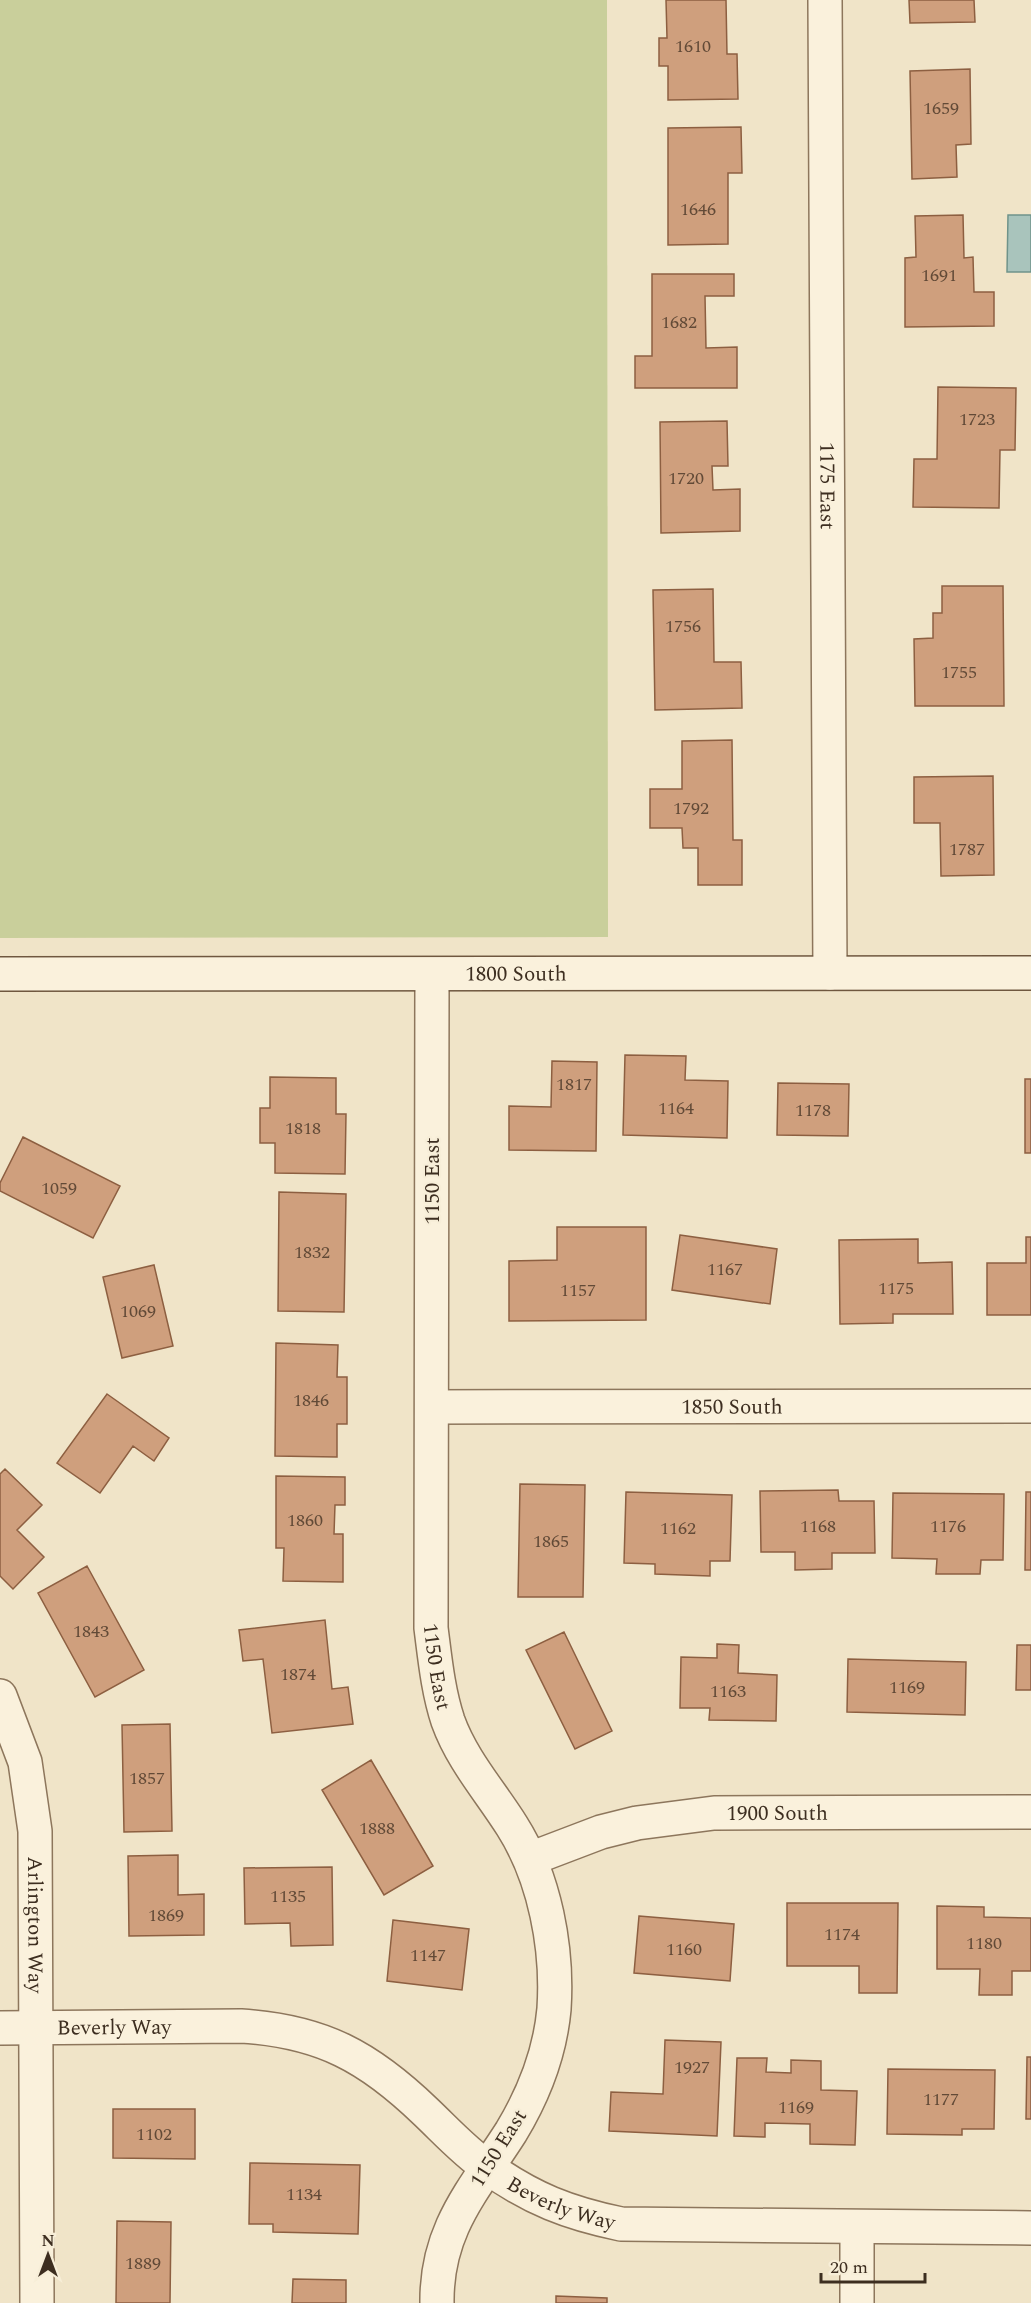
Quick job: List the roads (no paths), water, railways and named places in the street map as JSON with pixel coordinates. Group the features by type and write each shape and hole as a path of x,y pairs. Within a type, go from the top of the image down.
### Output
{"street":[{"name":"1175 East","path":"825,0 830,973"},
{"name":"1800 South","path":"0,974 1031,973"},
{"name":"1150 East","path":"432,975 431,1628 436,1676 449,1722 467,1760 514,1828 530,1859 546,1911 553,1959 554,2007 549,2046 535,2087 447,2236 439,2265 437,2303"},
{"name":"1850 South","path":"432,1407 1031,1406"},
{"name":"Arlington Way","path":"0,1696 26,1762 35,1831 37,2303"},
{"name":"1900 South","path":"530,1859 601,1832 637,1823 714,1813 1031,1812"},
{"name":"Beverly Way","path":"0,2028 241,2026 272,2028 304,2034 361,2058 386,2075 486,2167 561,2209 621,2224 1031,2228"},
{"path":"857,2228 857,2303"}],"water":[{"path":"1008,215 1031,215 1031,272 1007,272"}]}
